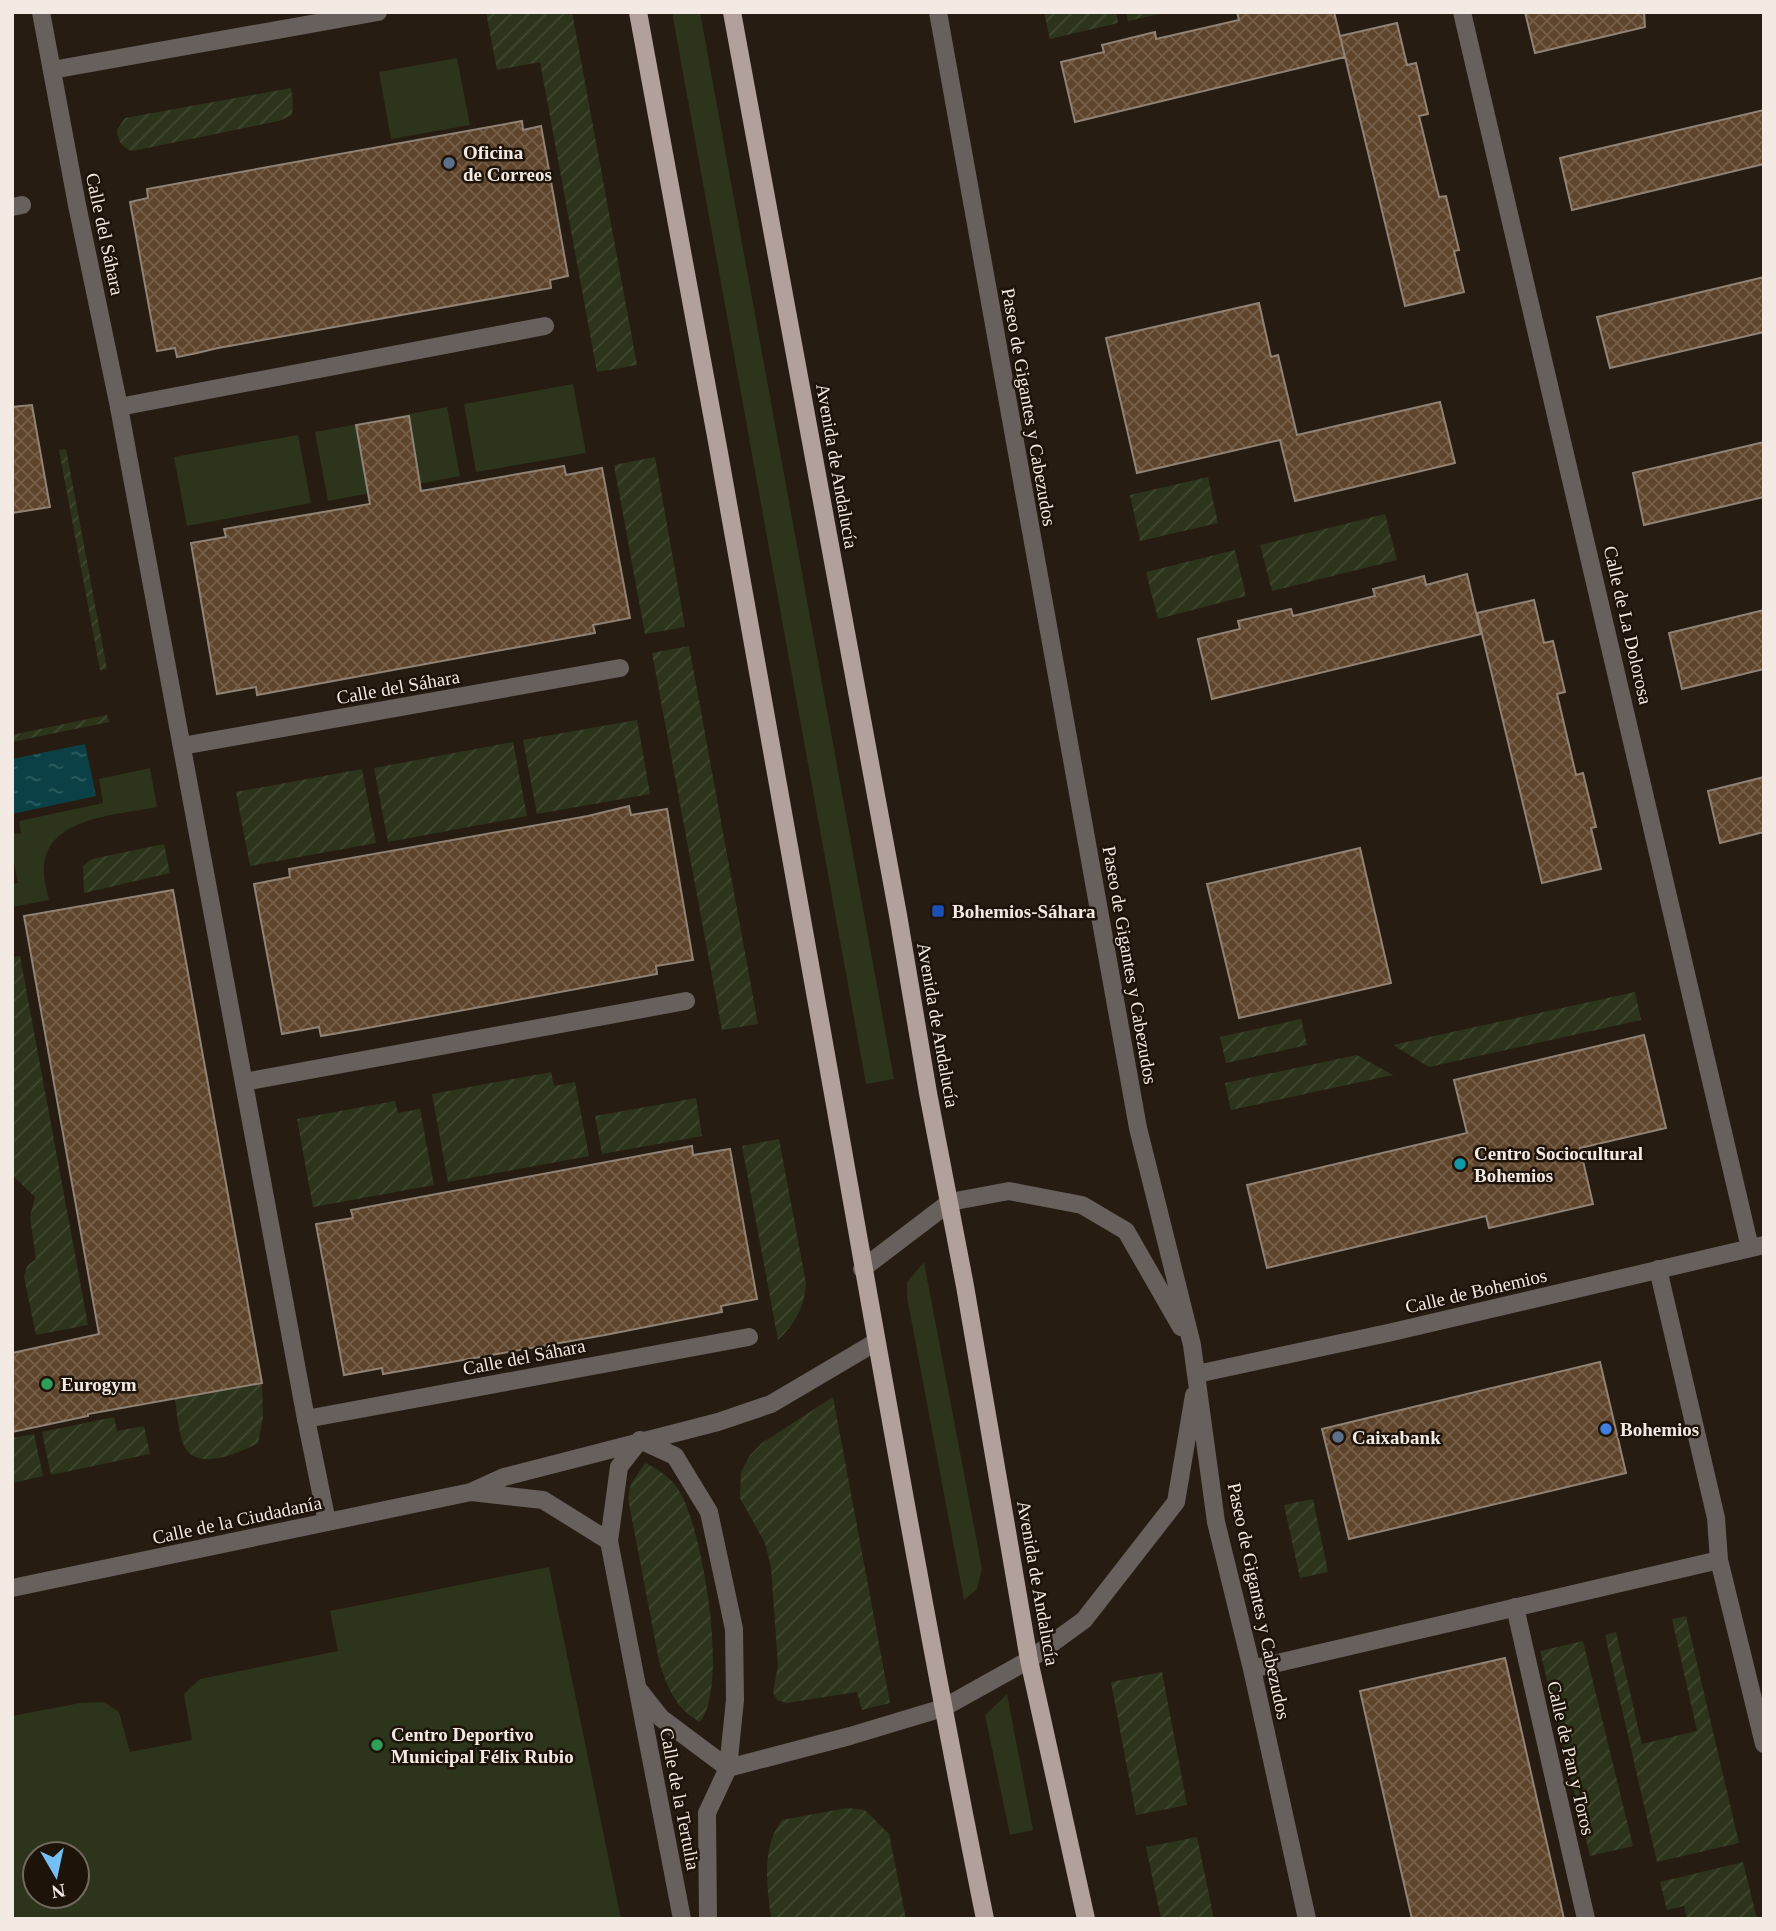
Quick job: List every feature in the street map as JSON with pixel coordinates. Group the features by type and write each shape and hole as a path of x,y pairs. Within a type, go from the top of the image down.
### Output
{"main road":[{"path":"638,12 705,372 862,1269 985,1919"},
{"name":"Avenida de Andalucía","path":"732,12 896,902 1029,1660 1086,1919"}],"street":[{"name":"Calle del Sáhara","path":"41,12 119,407 327,1522"},
{"path":"52,69 378,12"},
{"name":"Paseo de Gigantes y Cabezudos","path":"938,12 1139,1128 1192,1345 1216,1522 1252,1669 1307,1919"},
{"name":"Calle de La Dolorosa","path":"1462,12 1757,1246"},
{"path":"119,407 545,326"},
{"name":"Calle del Sáhara","path":"182,746 620,668"},
{"path":"244,1082 686,1001"},
{"path":"862,1269 950,1202 1009,1191 1082,1205 1126,1231 1192,1345"},
{"name":"Calle de Bohemios","path":"1197,1374 1388,1334 1757,1246"},
{"path":"1658,1269 1716,1518 1719,1560 1764,1744"},
{"name":"Calle del Sáhara","path":"306,1419 750,1337"},
{"name":"Calle de la Ciudadanía","path":"12,1588 471,1492 504,1476 718,1422 771,1404 876,1342"},
{"path":"728,1768 943,1708 1029,1660 1084,1620 1176,1502 1197,1374"},
{"name":"Calle de la Tertulia","path":"682,1919 609,1541 618,1467 640,1440 675,1456 709,1513 734,1629 734,1700 728,1768 707,1814 708,1919"},
{"name":"Calle de la Ciudadanía","path":"471,1492 544,1500 609,1541"},
{"path":"1252,1669 1719,1560"},
{"name":"Calle de Pan y Toros","path":"1514,1607 1586,1919"},
{"name":"Calle de la Tertulia","path":"638,1688 661,1718 728,1768"}],"green space":[{"path":"486,12 572,12 637,365 597,372 540,62 497,70"},
{"path":"672,12 700,12 894,1079 866,1084"},
{"path":"1044,12 1116,12 1118,23 1050,39"},
{"path":"1126,12 1168,12 1128,21"},
{"path":"457,58 470,125 391,139 379,72"},
{"path":"291,88 292,115 279,121 132,151 121,143 118,137 117,130 125,118"},
{"path":"573,384 586,453 476,472 464,404"},
{"path":"447,407 460,476 328,501 315,432"},
{"path":"298,435 311,503 187,526 174,457"},
{"path":"66,449 107,669 100,670 59,450"},
{"path":"655,457 685,627 645,634 614,465"},
{"path":"1208,477 1218,523 1140,541 1130,495"},
{"path":"1385,514 1397,560 1272,591 1260,545"},
{"path":"1235,550 1246,596 1158,619 1146,572"},
{"path":"689,646 758,1024 722,1030 652,653"},
{"path":"107,715 109,722 12,742 12,735"},
{"path":"637,720 650,794 537,814 523,740"},
{"path":"513,742 527,816 388,842 374,768"},
{"path":"150,768 157,807 104,817 69,829 55,840 47,854 44,875 49,900 12,907 12,884 18,883 12,853 12,834 21,833 19,821 103,803 99,779"},
{"path":"362,769 376,843 250,866 236,792"},
{"path":"164,844 170,873 84,893 83,866 92,859"},
{"path":"20,956 88,1325 36,1335 24,1277 27,1266 36,1259 30,1217 35,1197 12,1175 12,957"},
{"path":"1635,992 1641,1020 1429,1067 1393,1045"},
{"path":"1301,1019 1307,1045 1226,1063 1220,1037"},
{"path":"1357,1055 1393,1075 1231,1110 1225,1083"},
{"path":"551,1072 554,1086 575,1082 589,1156 448,1182 432,1094"},
{"path":"696,1098 702,1136 602,1154 595,1116"},
{"path":"395,1101 398,1113 420,1109 434,1185 313,1207 297,1119"},
{"path":"779,1139 806,1283 798,1314 778,1340 742,1146"},
{"path":"924,1262 982,1569 977,1589 964,1600 907,1297 907,1282"},
{"path":"262,1383 263,1418 258,1443 240,1452 218,1458 197,1457 189,1452 180,1433 175,1399"},
{"path":"833,1397 890,1703 862,1710 857,1692 787,1703 777,1700 773,1692 778,1666 771,1567 765,1543 740,1498 741,1472 750,1455 762,1443"},
{"path":"114,1417 117,1431 144,1426 150,1454 51,1475 42,1432"},
{"path":"34,1434 43,1476 12,1483 12,1438"},
{"path":"645,1463 666,1476 681,1494 697,1541 710,1610 713,1645 708,1704 700,1722 684,1710 673,1696 659,1661 628,1498 631,1484"},
{"path":"1313,1499 1328,1572 1300,1578 1284,1505"},
{"name":"Centro Deportivo Municipal Félix Rubio","path":"549,1567 621,1919 12,1919 12,1716 80,1703 104,1702 119,1712 130,1752 192,1740 184,1694 200,1679 338,1651 330,1611"},
{"path":"1686,1616 1739,1843 1657,1862 1605,1635 1616,1632 1642,1744 1697,1731 1672,1619"},
{"path":"1583,1641 1633,1846 1590,1856 1540,1651"},
{"path":"1162,1672 1187,1805 1136,1815 1111,1682"},
{"path":"1007,1694 1033,1830 1010,1835 985,1715"},
{"path":"847,1808 865,1810 889,1834 906,1919 771,1919 767,1880 768,1855 775,1831 782,1820"},
{"path":"1197,1837 1214,1919 1161,1919 1146,1847"},
{"path":"1743,1862 1757,1919 1687,1919 1684,1906 1667,1910 1660,1882"}],"water":[{"path":"85,744 96,796 12,814 12,759"}],"building":[{"path":"1237,12 1334,12 1345,57 1075,122 1061,62 1104,52 1102,45 1155,32 1156,39 1239,20"},
{"path":"1525,12 1644,12 1645,27 1535,53"},
{"path":"1397,23 1407,65 1416,63 1428,114 1419,116 1439,197 1446,196 1459,250 1454,251 1464,292 1405,306 1340,36"},
{"path":"1764,110 1764,164 1572,210 1560,158"},
{"path":"522,121 523,130 541,126 568,276 550,280 551,288 177,357 175,348 157,351 130,202 148,198 147,189"},
{"path":"1764,277 1764,332 1610,368 1597,317"},
{"path":"1259,303 1271,357 1278,355 1297,435 1440,402 1455,463 1295,501 1280,440 1137,473 1106,338"},
{"path":"32,405 50,507 12,513 12,407"},
{"path":"409,416 421,491 564,466 566,475 602,468 630,618 593,625 595,633 257,695 256,687 217,694 191,543 226,537 224,529 370,504 356,425"},
{"path":"1764,442 1764,497 1644,525 1633,473"},
{"path":"1467,574 1481,634 1212,699 1198,639 1240,629 1238,621 1291,609 1293,616 1375,596 1373,589 1424,576 1426,585"},
{"path":"1534,600 1544,643 1553,641 1565,692 1557,694 1576,775 1583,773 1596,827 1591,828 1601,869 1542,883 1477,613"},
{"path":"1764,610 1764,669 1682,689 1669,633"},
{"path":"1764,777 1764,832 1720,843 1708,791"},
{"path":"629,806 631,815 667,809 693,960 656,966 657,974 362,1029 321,1036 319,1027 282,1034 254,884 290,877 289,869 588,816"},
{"path":"1360,848 1391,983 1239,1018 1207,884"},
{"path":"173,890 262,1383 88,1414 12,1432 12,1353 99,1334 24,916"},
{"name":"Centro Sociocultural Bohemios","path":"1644,1035 1666,1128 1580,1148 1593,1204 1489,1228 1486,1216 1267,1268 1247,1185 1467,1133 1454,1080"},
{"path":"692,1146 693,1155 730,1149 757,1299 721,1306 722,1312 605,1335 383,1374 382,1368 344,1375 316,1224 353,1218 351,1210"},
{"path":"1600,1362 1626,1473 1349,1539 1322,1429"},
{"path":"1505,1658 1564,1919 1412,1919 1360,1691"}],"place":[{"name":"Oficina de Correos","path":"449,163"},
{"name":"Bohemios-Sáhara","path":"938,911"},
{"name":"Centro Sociocultural Bohemios","path":"1460,1164"},
{"name":"Eurogym","path":"47,1384"},
{"name":"Bohemios","path":"1606,1429"},
{"name":"Caixabank","path":"1338,1437"},
{"name":"Centro Deportivo Municipal Félix Rubio","path":"377,1745"}]}
